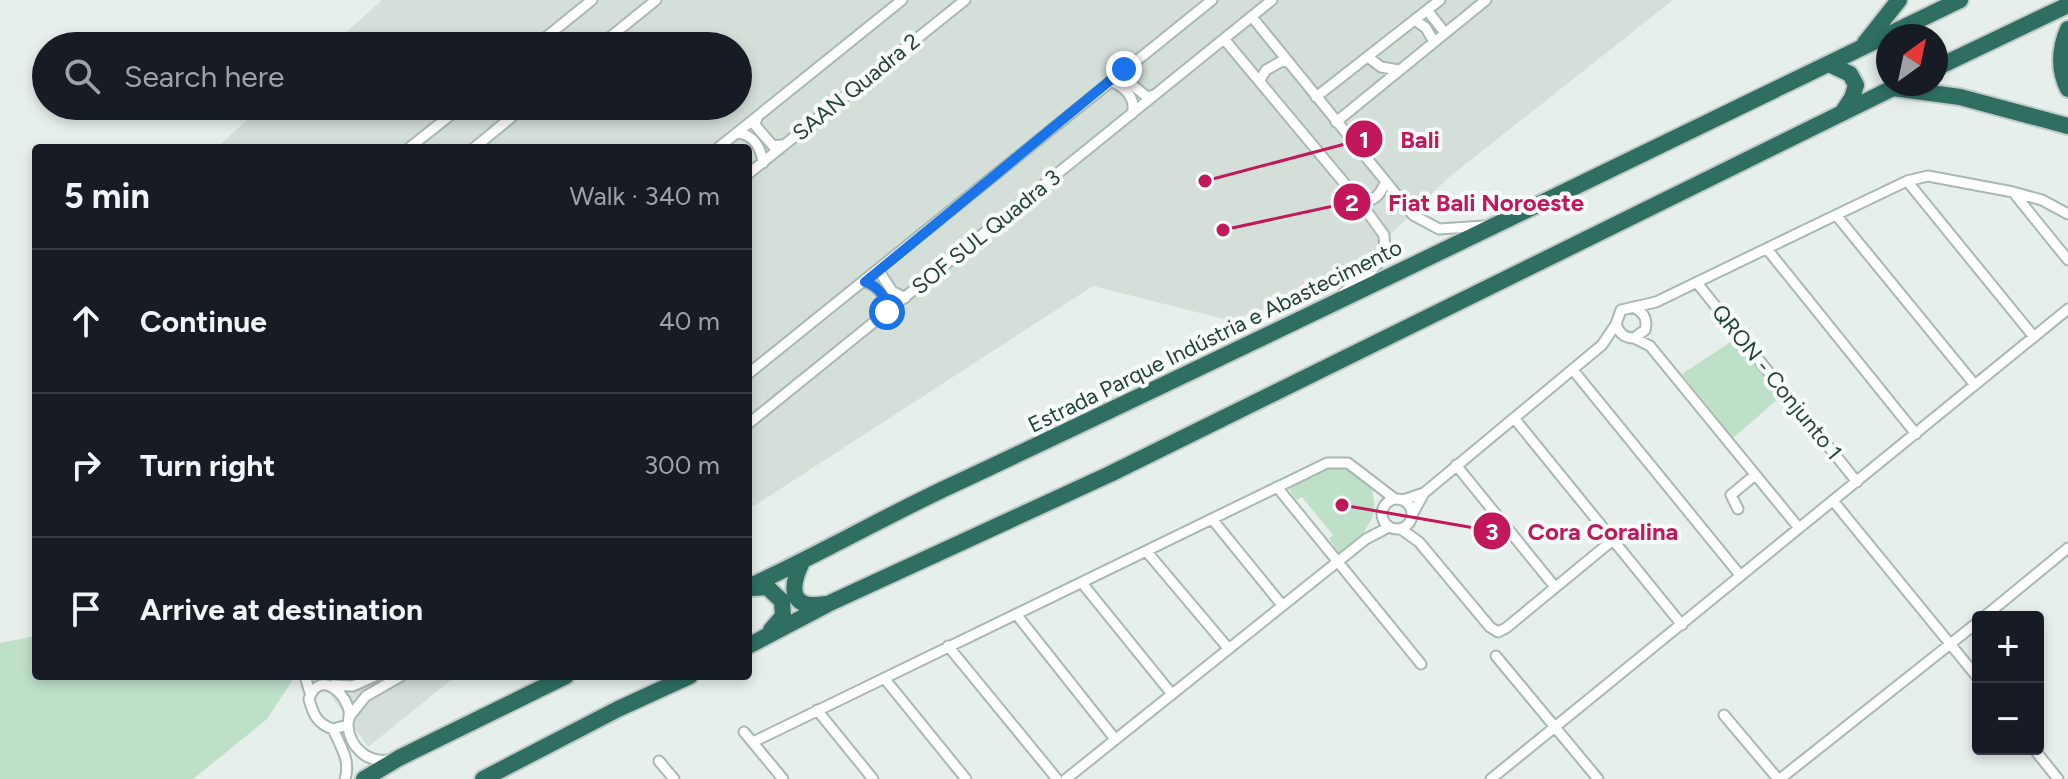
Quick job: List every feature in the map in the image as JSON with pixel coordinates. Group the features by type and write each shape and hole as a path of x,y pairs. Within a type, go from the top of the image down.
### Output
{"highway":[{"path":"1860,48 1899,0"},
{"name":"Estrada Parque Indústria e Abastecimento","path":"752,586 895,512 1204,368 1960,0"},
{"path":"1948,62 2068,5"},
{"path":"2068,29 2060,56 2061,75 2068,89"},
{"path":"1829,64 1850,74 1856,85 1843,112"},
{"path":"1948,95 2068,126"},
{"path":"752,644 832,602 1110,474 1876,96"},
{"path":"802,562 793,584 797,598 811,606 832,602"},
{"path":"752,588 767,587 782,601 783,616 765,637"},
{"path":"364,779 399,758 558,680"},
{"path":"483,779 681,680"}],"street":[{"path":"552,32 592,0"},
{"path":"614,32 642,5 656,0"},
{"path":"723,144 902,0"},
{"name":"SAAN Quadra 2","path":"752,171 965,0"},
{"path":"752,371 1212,0"},
{"name":"SOF SUL Quadra 3","path":"752,421 1272,0"},
{"path":"1316,97 1440,0"},
{"path":"1336,122 1486,0"},
{"path":"1427,10 1445,33"},
{"path":"1252,17 1413,215 1429,226 1447,230 1499,224"},
{"path":"1415,20 1426,28 1434,42"},
{"path":"1224,39 1384,235 1385,252 1370,272 1323,308"},
{"path":"1368,57 1381,67 1399,70"},
{"path":"1260,80 1269,68 1282,61 1288,62"},
{"path":"1124,69 1136,90 1147,97 1156,95"},
{"path":"1110,81 1129,94 1134,107 1132,114"},
{"path":"757,118 755,125 769,143 777,147 783,145"},
{"path":"414,144 444,120"},
{"path":"479,144 508,120"},
{"path":"737,133 744,133 755,143 763,163"},
{"path":"1401,529 1412,517 1424,493 1602,345 1621,310 1656,302 1907,181 1928,176 2013,192 2042,200 2068,214"},
{"path":"1907,181 2034,337"},
{"path":"1360,202 1373,201 1382,192 1385,183"},
{"path":"2013,192 2068,260"},
{"path":"1836,215 1975,385"},
{"path":"1767,249 1916,434"},
{"path":"879,271 892,291 905,298"},
{"path":"865,282 872,284 887,301 887,312"},
{"name":"QRON - Conjunto 1","path":"1697,283 1857,482"},
{"path":"1602,345 1630,337 1646,324 1656,302"},
{"path":"1635,308 1642,312 1650,346"},
{"path":"1491,779 2068,309"},
{"path":"1616,324 1618,331 1650,346 1799,528"},
{"path":"1573,370 1740,575"},
{"path":"1514,418 1682,625"},
{"path":"753,742 1335,461 1356,467 1374,484 1410,506 1419,542"},
{"path":"1456,465 1555,587"},
{"path":"1738,509 1731,495 1755,475"},
{"path":"1374,484 1389,527"},
{"path":"1277,487 1421,664"},
{"path":"1366,539 1387,503 1424,493"},
{"path":"1834,502 1972,670"},
{"path":"1212,519 1282,605"},
{"path":"1066,779 1366,539 1389,527 1401,529 1419,542 1493,630 1498,632 1613,540"},
{"path":"1991,611 2068,548"},
{"path":"1147,552 1228,648"},
{"path":"1082,583 1171,693"},
{"path":"1016,614 1115,739"},
{"path":"1724,715 1779,779 1972,627"},
{"path":"948,646 1057,779"},
{"path":"1496,656 1598,779"},
{"path":"884,678 966,779"},
{"path":"306,680 315,718 333,729 346,757 345,779"},
{"path":"310,693 325,681 353,686 366,680"},
{"path":"333,729 349,720 366,696 394,680"},
{"path":"325,681 344,698 356,746 368,758 381,761 399,758"},
{"path":"817,710 873,779"},
{"path":"744,732 783,779"},
{"path":"2039,755 2058,779"},
{"path":"659,761 674,779"}],"shaded area":[{"path":"382,0 1673,0 1448,178 1336,288 1228,320 1093,286 754,506 752,144 220,144 247,120 752,120 752,32 347,32"},
{"path":"320,680 451,680 368,747"}],"green space":[{"path":"1738,337 1785,393 1733,438 1682,374"},
{"path":"1323,467 1351,467 1372,488 1375,510 1370,522 1363,534 1339,554 1329,538 1333,535 1302,497 1296,500 1288,487"},
{"path":"32,637 32,680 292,681 267,719 193,779 0,779 0,643"}],"place":[{"name":"Bali","path":"1205,181"},
{"name":"Fiat Bali Noroeste","path":"1223,230"},
{"name":"Cora Coralina","path":"1342,505"}],"route":[{"path":"887,312 887,301 878,289 865,282 1124,69"}]}
